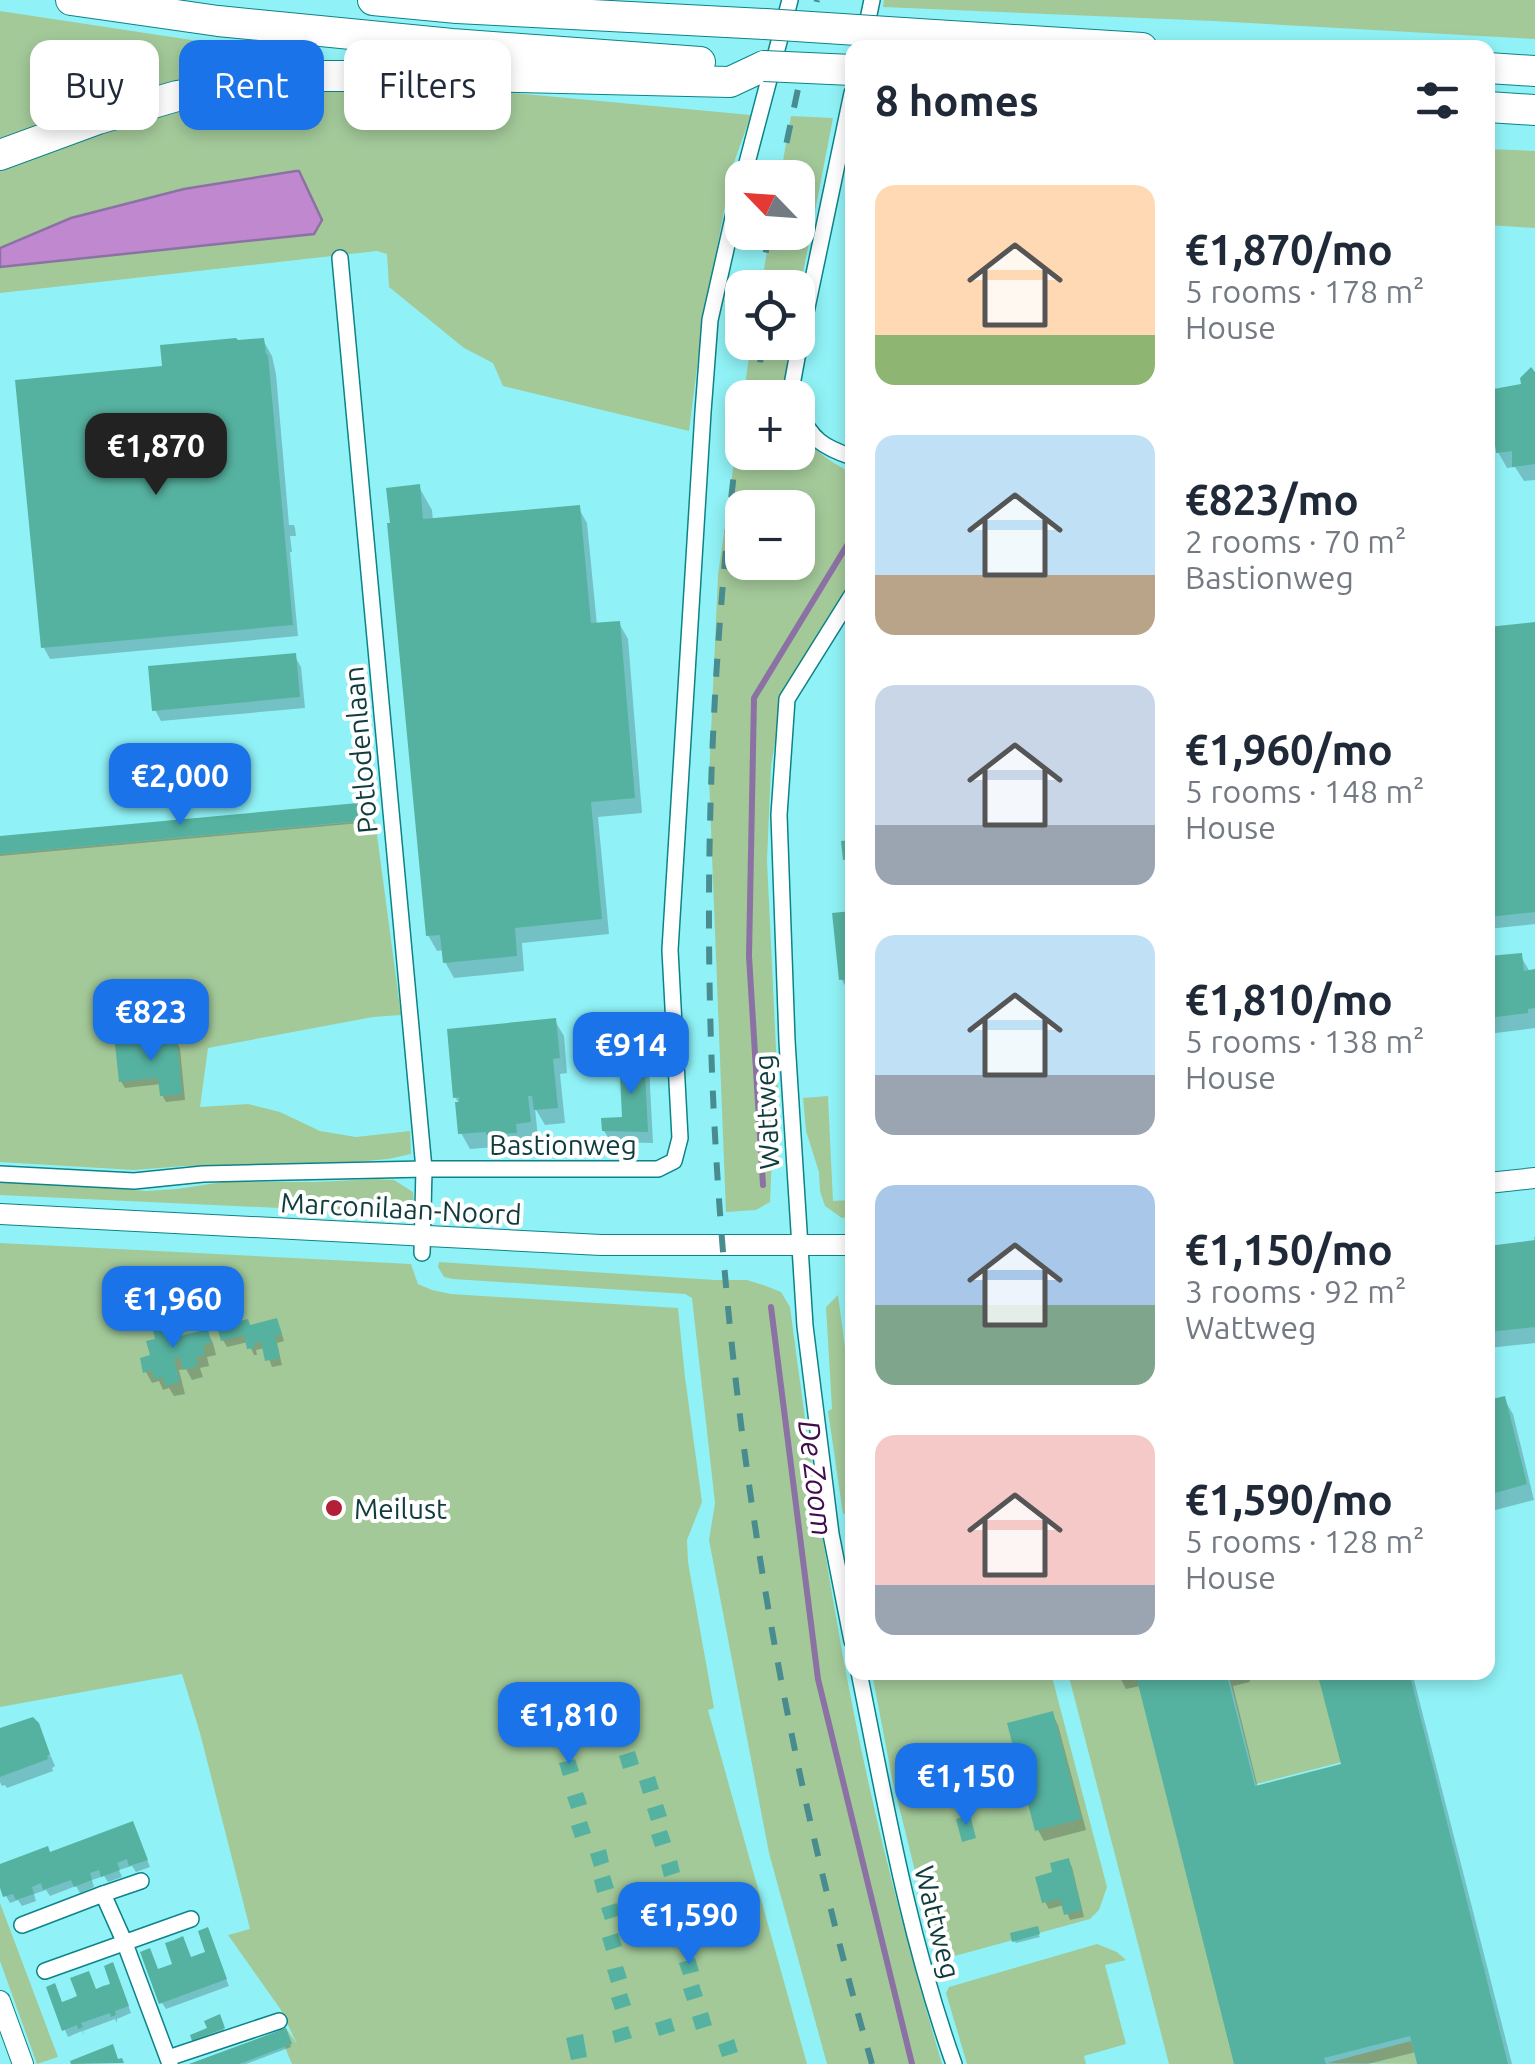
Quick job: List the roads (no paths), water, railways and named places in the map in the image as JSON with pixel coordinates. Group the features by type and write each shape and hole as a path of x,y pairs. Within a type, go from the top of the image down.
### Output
{"highway":[{"path":"71,0 218,21 743,71"},
{"path":"373,0 457,8 752,18 1005,40"},
{"path":"662,0 752,18"},
{"path":"1495,68 1535,70"},
{"path":"0,155 98,119 177,96 306,76 845,70"},
{"path":"1495,107 1535,110"}],"street":[{"path":"748,160 790,0"},
{"path":"864,40 872,0"},
{"path":"793,380 845,126"},
{"name":"Bastionweg","path":"0,1174 134,1181 202,1174 658,1169 674,1161 680,1138 670,950 710,320 726,250"},
{"name":"Potlodenlaan","path":"340,258 424,1169 422,1245"},
{"path":"815,438 825,447 845,454"},
{"name":"Wattweg","path":"845,606 787,699 780,815 787,1041 805,1326 831,1534 845,1605"},
{"path":"1495,1182 1535,1178"},
{"name":"Marconilaan-Noord","path":"0,1214 422,1245 845,1245"},
{"name":"Wattweg","path":"861,1680 908,1913 954,2064"},
{"path":"22,1925 141,1881"},
{"path":"104,1894 168,2061 279,2021"},
{"path":"45,1971 192,1919"},
{"path":"0,2000 24,2064"}],"waterway":[{"name":"De Zoom","path":"763,1185 749,956 754,698 845,548"},
{"name":"De Zoom","path":"771,1307 818,1679 912,2064"}],"railway":[{"path":"783,160 817,0"},
{"path":"763,270 766,250"},
{"path":"758,380 760,360"},
{"path":"735,470 720,616 710,824 711,1033 722,1242 744,1450 777,1657 819,1862 872,2064"}],"place":[{"name":"Meilust","path":"334,1508"}]}
